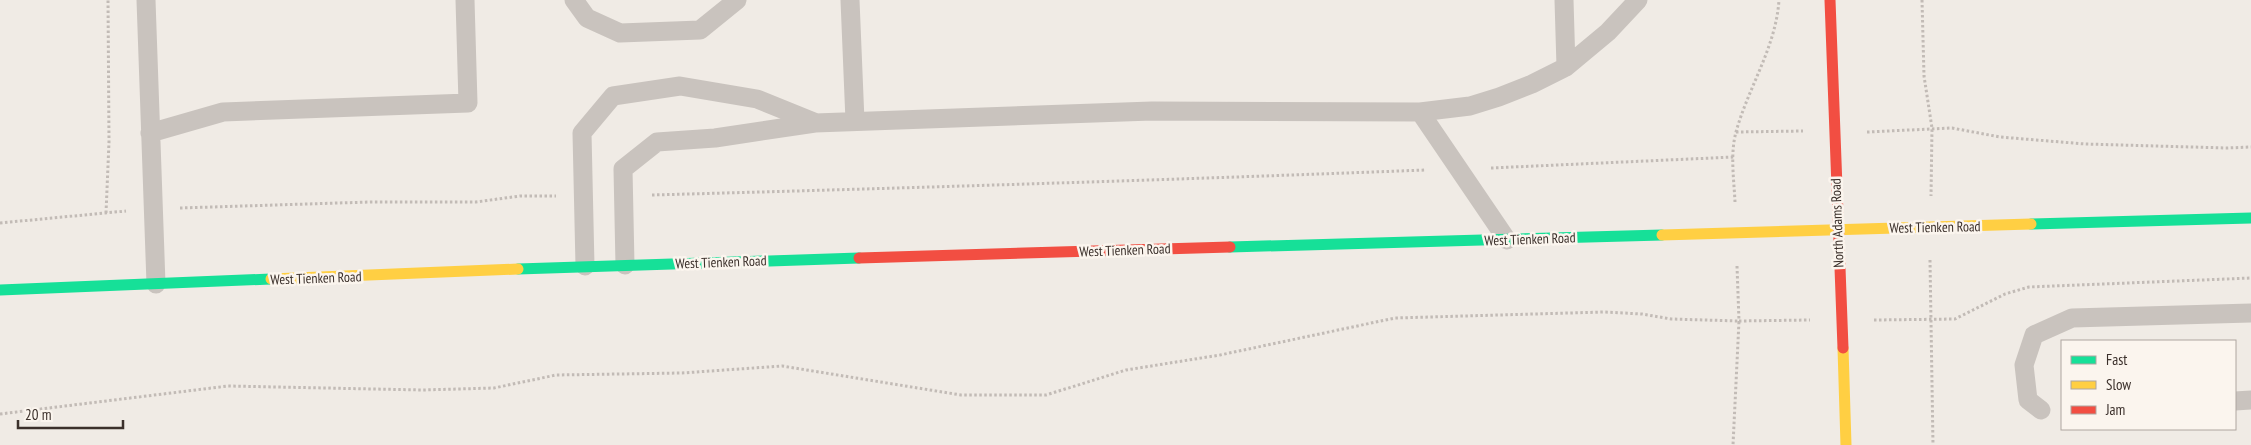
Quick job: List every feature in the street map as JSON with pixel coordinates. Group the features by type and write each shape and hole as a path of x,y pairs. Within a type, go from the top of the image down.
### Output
{"street":[{"name":"North Adams Road","path":"1830,0 1836,229 1846,445"},
{"name":"West Tienken Road","path":"0,290 585,266 2251,218"}],"lane":[{"path":"146,0 156,284"},
{"path":"150,133 222,112 468,103 465,0"},
{"path":"574,0 587,18 620,33 700,30 736,3 736,0"},
{"path":"850,0 855,121"},
{"path":"1564,0 1566,67"},
{"path":"625,265 623,169 657,142 715,138 815,122 1152,111 1420,112 1470,106 1532,84 1566,67 1608,32 1638,0"},
{"path":"585,266 582,132 613,96 680,86 757,99 815,122"},
{"path":"1420,112 1507,240"},
{"path":"2040,410 2028,400 2024,364 2034,335 2072,318 2251,313"},
{"path":"2236,401 2251,400"}],"path":[{"path":"106,213 109,142 108,0"},
{"path":"1734,179 1736,132 1760,73 1776,20 1779,0"},
{"path":"1922,0 1924,76 1932,128 1931,165"},
{"path":"1932,128 1952,128 2000,137 2085,144 2251,147"},
{"path":"624,195 869,187 958,187 1734,157"},
{"path":"0,223 152,208 370,202 476,202 520,196 583,196"},
{"path":"1733,445 1739,321 1738,282"},
{"path":"1930,284 1933,445"},
{"path":"0,414 228,386 422,390 494,388 556,375 682,373 782,366 961,395 1046,395 1126,370 1220,355 1395,318 1604,312 1642,314 1670,319 1739,321"}],"traffic: fast":[{"path":"2031,224 2251,218"},
{"path":"1230,247 1662,235"},
{"path":"518,269 859,258"},
{"path":"0,290 271,279"}],"traffic: slow":[{"path":"1662,235 2031,224"},
{"path":"271,279 518,269"},
{"path":"1843,348 1846,445"}],"traffic: jam":[{"path":"1830,0 1843,348"},
{"path":"859,258 1230,247"}]}
